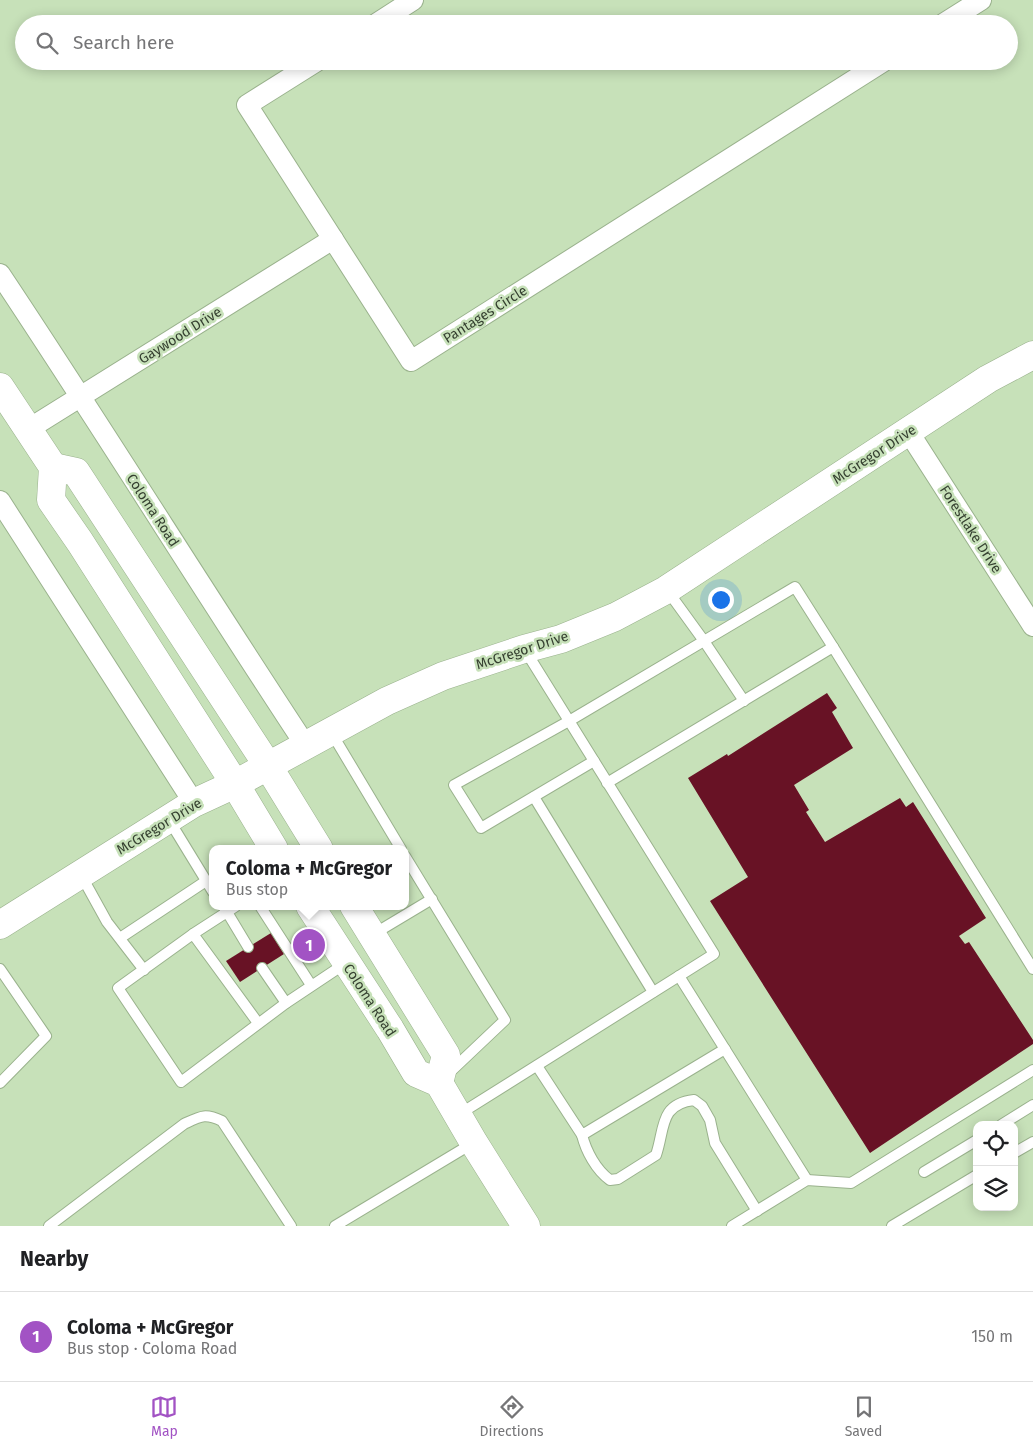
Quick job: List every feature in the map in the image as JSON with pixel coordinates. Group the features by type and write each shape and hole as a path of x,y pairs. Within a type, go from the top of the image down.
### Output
{"main road":[{"name":"McGregor Drive","path":"0,925 194,803 235,784 387,701 443,676 524,649 561,639 615,617 666,590 988,379 1033,355"},
{"path":"0,387 53,467 51,500 86,550 235,784 272,845"},
{"path":"53,467 76,472 268,766 317,845"},
{"name":"Coloma Road","path":"313,910 416,1073 439,1082"},
{"path":"356,910 446,1055 439,1082 474,1143 526,1226"}],"street":[{"path":"390,15 413,0"},
{"path":"958,15 981,0"},
{"name":"Pantages Circle","path":"302,70 247,105 411,361 870,70"},
{"name":"Gaywood Drive","path":"27,430 333,239"},
{"name":"Coloma Road","path":"0,274 82,397 148,503 306,746"},
{"name":"Forestlake Drive","path":"908,431 1033,626"},
{"path":"0,501 194,803"}],"lane":[{"path":"594,761 481,828 454,784 569,720 795,587 1033,969"},
{"path":"666,590 704,641 744,701"},
{"path":"608,783 833,647"},
{"path":"458,1115 714,954 524,649"},
{"path":"330,731 399,845"},
{"path":"534,797 654,992"},
{"path":"168,819 209,886"},
{"path":"409,862 506,1020 439,1082"},
{"path":"80,875 108,922 144,970"},
{"path":"120,938 206,881"},
{"path":"372,935 432,899"},
{"path":"223,910 118,988 181,1082 258,1023 347,962"},
{"path":"225,910 248,947"},
{"path":"263,910 311,985"},
{"path":"193,934 258,1023"},
{"path":"262,968 286,1003"},
{"path":"0,969 46,1036 0,1083"},
{"path":"679,976 807,1180"},
{"path":"582,1135 724,1049"},
{"path":"537,1066 582,1135 585,1148 610,1180 618,1179 656,1155 666,1116 672,1107 682,1101 694,1100 702,1106 710,1120 715,1143 757,1211"},
{"path":"739,1224 807,1180 851,1183 1033,1070"},
{"path":"1008,1121 1033,1106"},
{"path":"49,1226 184,1124 200,1116 210,1116 222,1121 291,1226"},
{"path":"924,1172 973,1142"},
{"path":"1018,1151 1033,1142"},
{"path":"335,1226 474,1143"},
{"path":"892,1226 973,1177"}],"building":[{"path":"827,693 837,708 832,712 853,748 794,785 809,810 806,812 825,842 900,798 906,807 913,802 986,918 959,936 965,944 969,942 1033,1040 1033,1044 870,1153 710,901 748,877 688,778 727,754 728,756"},
{"path":"271,933 284,954 240,982 226,961"}],"place":[{"name":"Coloma + McGregor","path":"309,945"}]}
